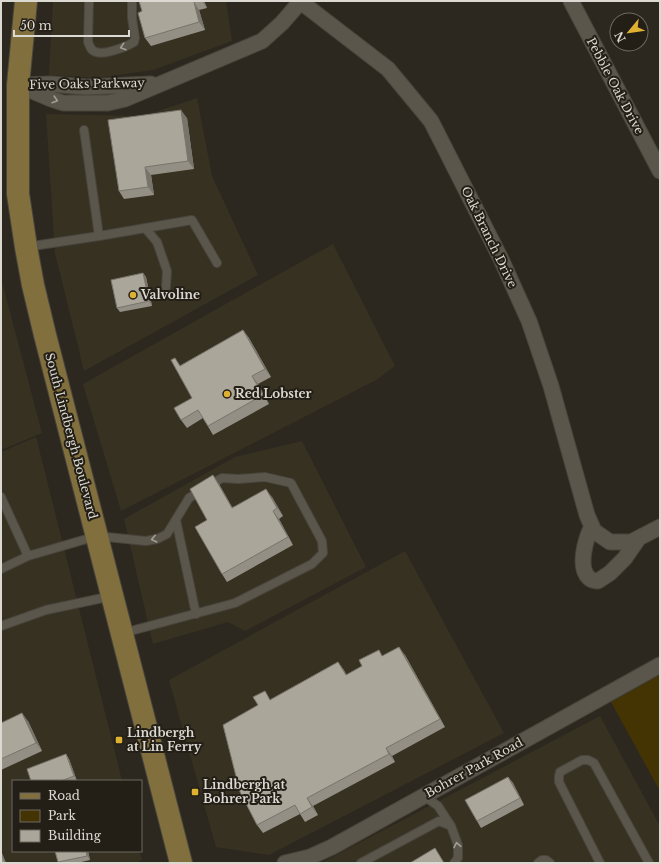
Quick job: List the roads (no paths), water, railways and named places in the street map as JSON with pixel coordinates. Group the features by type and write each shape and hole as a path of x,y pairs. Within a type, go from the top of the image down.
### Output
{"main road":[{"name":"South Lindbergh Boulevard","path":"26,1 18,85 18,194 26,247 45,335 181,863"}],"street":[{"name":"Five Oaks Parkway","path":"18,85 63,103 108,103 125,99 262,40 282,23 301,1"},
{"name":"Oak Branch Drive","path":"301,1 388,69 431,122 501,258 529,321 551,386 587,515 594,531 610,542 631,542 660,527"},
{"name":"Pebble Oak Drive","path":"571,1 660,171"},
{"name":"Oak Branch Drive","path":"592,526 589,532 582,561 584,571 589,579 598,581 610,573 624,558 638,539"},
{"name":"Bohrer Park Road","path":"285,863 302,861 332,847 660,665"}],"lane":[{"path":"89,1 88,42 90,48 94,52 102,53 127,46 134,42 132,1"},
{"path":"84,130 99,236"},
{"path":"26,247 192,220 217,263"},
{"path":"145,228 157,242 167,271 166,287"},
{"path":"1,569 28,556 97,536 146,541 157,539 167,534 189,498 222,478 238,479 265,477 291,483 322,541 323,553 312,564 235,603 122,633"},
{"path":"1,497 28,556"},
{"path":"176,520 196,614"},
{"path":"1,626 46,610 113,596"},
{"path":"600,863 559,782 560,772 585,759 594,762 649,863"},
{"path":"424,796 438,806 450,826 458,845 458,858 454,863"},
{"path":"361,863 439,821 450,826"},
{"path":"538,863 542,860 546,860 550,863"}],"place":[{"name":"Valvoline","path":"133,295"},
{"name":"Red Lobster","path":"227,394"},
{"name":"Lindbergh at Lin Ferry","path":"119,740"},
{"name":"Lindbergh at Bohrer Park","path":"195,792"}]}
